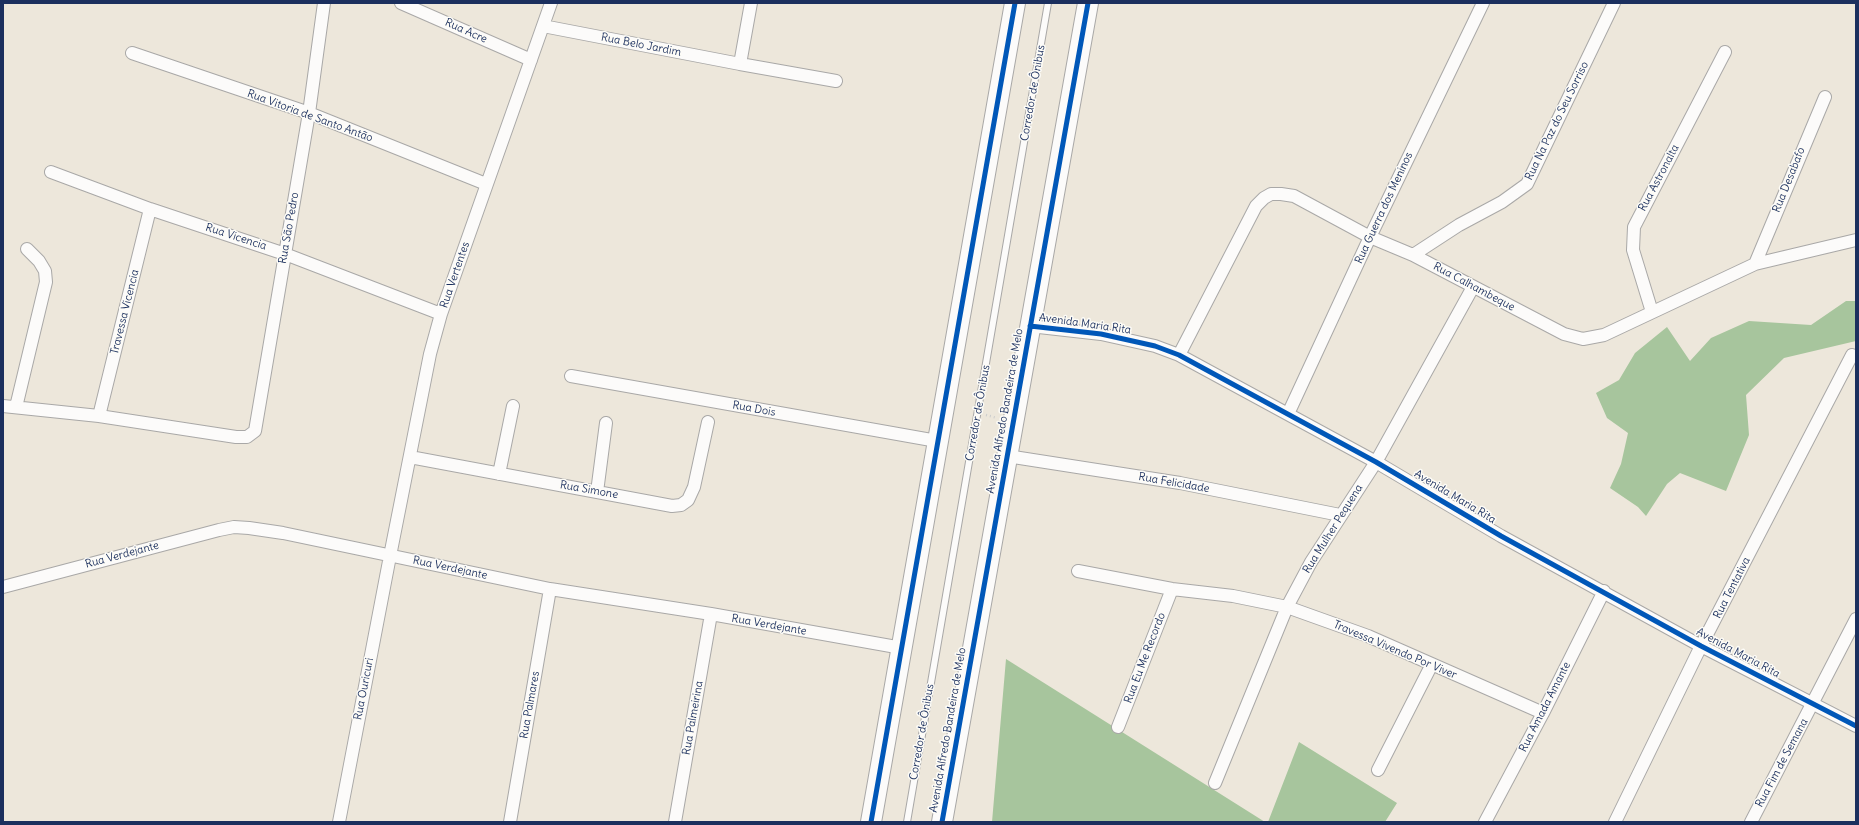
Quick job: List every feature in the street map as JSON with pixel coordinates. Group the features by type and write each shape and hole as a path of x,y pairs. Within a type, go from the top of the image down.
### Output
{"highway":[{"path":"871,822 1015,3"},
{"name":"Avenida Alfredo Bandeira de Melo","path":"942,822 1088,3"}],"street":[{"name":"Rua São Pedro","path":"99,416 236,437 247,437 256,431 309,113 324,3"},
{"name":"Rua Acre","path":"401,3 531,60"},
{"name":"Rua Vertentes","path":"390,556 430,354 441,314 551,3"},
{"path":"740,64 751,3"},
{"name":"Rua Guerra dos Meninos","path":"1288,414 1370,236 1483,3"},
{"name":"Rua Na Paz do Seu Sorriso","path":"1413,255 1460,225 1502,202 1527,184 1614,3"},
{"name":"Rua Belo Jardim","path":"543,26 836,81"},
{"name":"Rua Astronalta","path":"1652,312 1633,250 1634,228 1725,52"},
{"name":"Rua Vitoria de Santo Antão","path":"132,53 309,113 486,184"},
{"name":"Rua Desabafo","path":"1755,264 1825,97"},
{"name":"Rua Vicencia","path":"52,172 150,209 285,254 441,314"},
{"name":"Rua Calhambeque","path":"1179,355 1256,206 1264,198 1275,194 1294,196 1370,236 1413,255 1564,334 1584,339 1604,335 1755,264 1856,240"},
{"name":"Travessa Vicencia","path":"99,416 150,209"},
{"path":"16,407 46,282 45,271 39,261 27,249"},
{"name":"Rua Mulher Pequena","path":"1215,783 1287,607 1311,562 1376,462 1473,287"},
{"name":"Avenida Maria Rita","path":"1030,326 1101,334 1155,346 1179,355 1376,462 1501,536 1701,646 1856,726"},
{"name":"Rua Tentativa","path":"1615,822 1701,646 1852,355"},
{"name":"Rua Dois","path":"571,376 937,441"},
{"path":"3,406 99,416"},
{"path":"499,474 513,406"},
{"name":"Rua Simone","path":"410,457 672,506 681,505 688,500 694,488 708,422"},
{"path":"597,492 606,423"},
{"name":"Rua Felicidade","path":"1007,456 1180,483 1340,516"},
{"name":"Rua Verdejante","path":"3,587 120,555 234,527 283,533 550,589 711,614 902,648"},
{"name":"Rua Ouricuri","path":"339,822 390,556"},
{"name":"Travessa Vivendo Por Viver","path":"1078,571 1172,590 1233,596 1287,607 1368,636 1543,713"},
{"name":"Rua Palmares","path":"510,822 550,589"},
{"name":"Rua Eu Me Recordo","path":"1118,727 1172,590"},
{"name":"Rua Amada Amante","path":"1485,822 1543,713 1604,592"},
{"name":"Rua Palmeirina","path":"675,822 711,614"},
{"name":"Rua Fim de Semana","path":"1751,822 1856,619"},
{"path":"1378,770 1432,664"}],"lane":[{"name":"Corredor de Ônibus","path":"907,822 1048,3"}],"green space":[{"path":"1846,301 1856,301 1856,341 1784,358 1746,395 1749,435 1726,491 1680,473 1667,484 1646,516 1638,507 1610,488 1621,464 1628,433 1607,418 1596,393 1619,380 1635,353 1667,327 1690,361 1711,338 1749,321 1811,325"},
{"path":"1006,659 1265,822 992,822"},
{"path":"1299,742 1397,803 1385,822 1268,822"}],"cycle path":[{"path":"871,822 1015,3"},
{"path":"942,822 1088,3"},
{"path":"1030,326 1101,334 1155,346 1179,355 1376,462 1501,536 1701,646 1856,726"}]}
